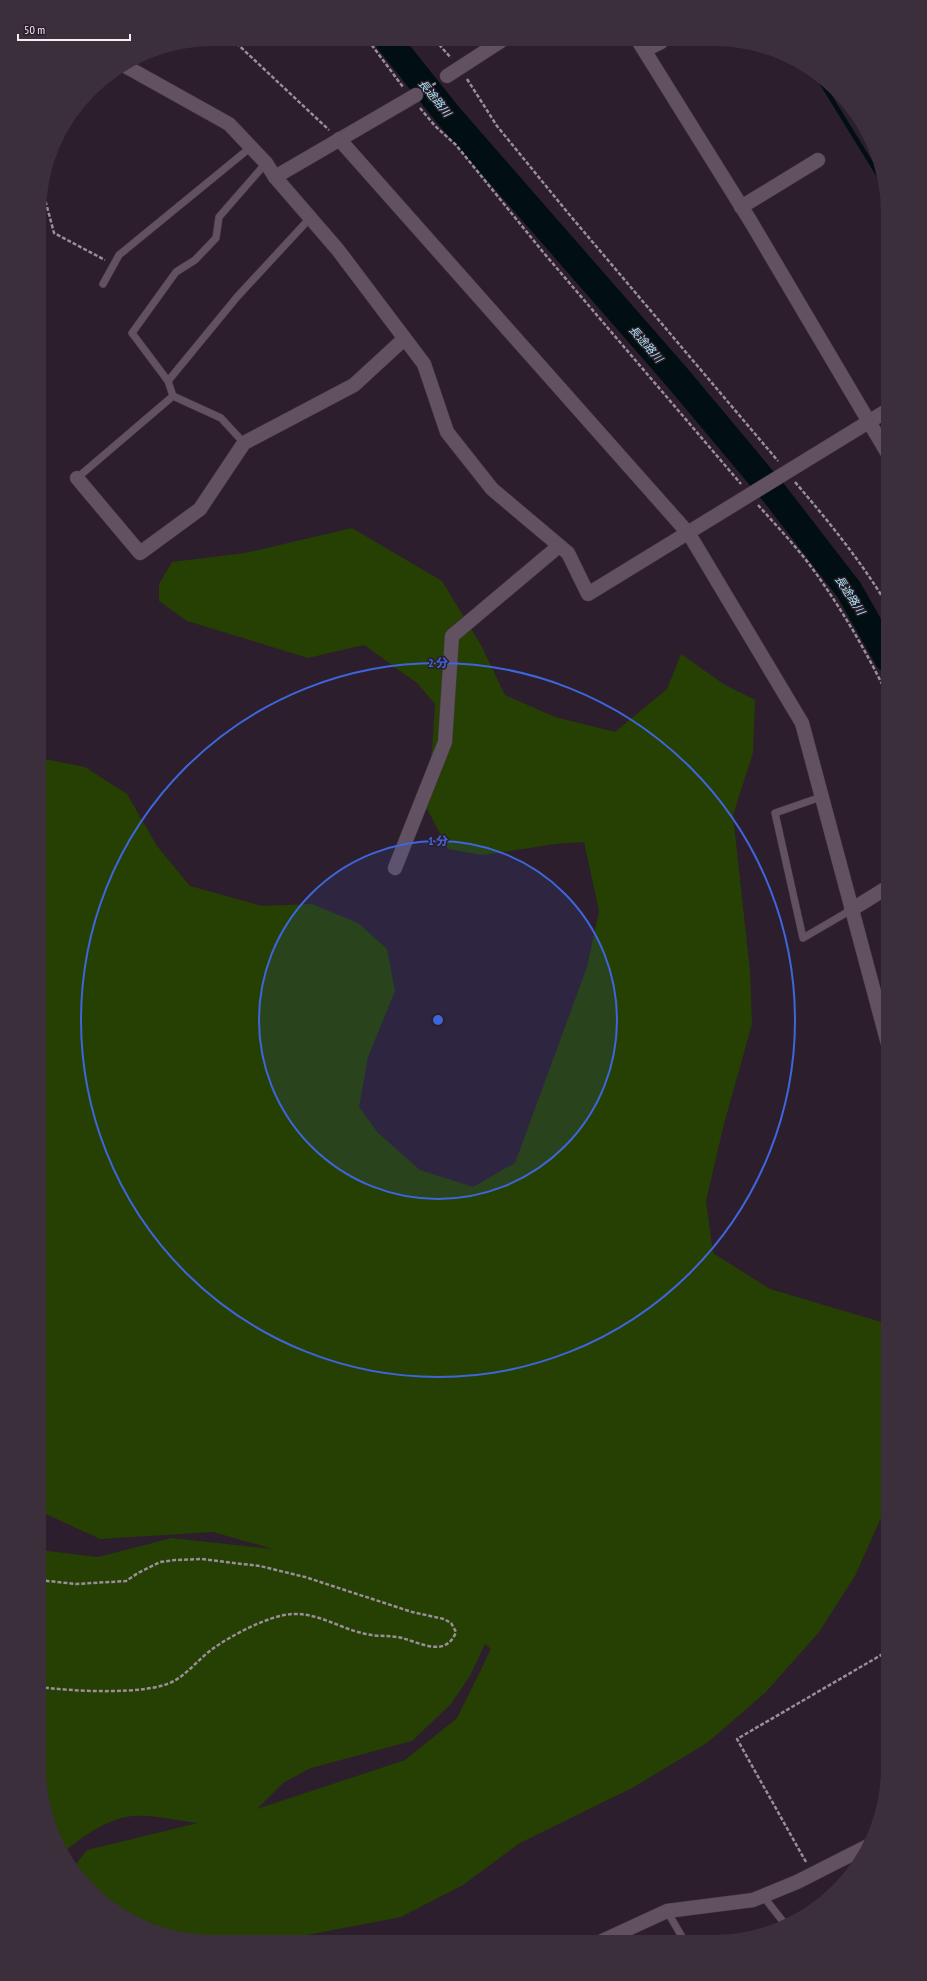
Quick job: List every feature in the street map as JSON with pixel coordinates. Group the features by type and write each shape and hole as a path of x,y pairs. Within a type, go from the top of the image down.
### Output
{"street":[{"path":"447,76 493,46"},
{"path":"642,46 741,207 881,443"},
{"path":"129,68 229,124 266,164 275,177 312,217 424,364 447,432 492,489 568,553 588,594 689,534 881,414"},
{"path":"275,177 414,96"},
{"path":"340,139 689,534 802,723 881,1019"},
{"path":"741,207 818,160"},
{"path":"77,478 140,553 200,509 244,443 354,385 404,339"},
{"path":"395,868 445,742 452,636 559,546"},
{"path":"851,910 881,891"},
{"path":"615,1935 667,1911 753,1900 797,1882 860,1850"}],"lane":[{"path":"103,284 119,255 251,147"},
{"path":"244,443 221,418 173,396 168,381 132,333 176,272 195,260 216,238 219,217 266,164"},
{"path":"168,381 237,298 312,217"},
{"path":"77,478 173,396"},
{"path":"821,797 775,813 804,938 851,910"},
{"path":"762,1896 782,1920"},
{"path":"667,1911 681,1935"}],"path":[{"path":"240,46 340,139"},
{"path":"373,46 414,96 435,126 456,145 543,252 753,494 806,560 840,611 873,665 881,682"},
{"path":"440,46 459,67 498,126 545,184 784,475 845,541 881,595"},
{"path":"414,96 447,76"},
{"path":"46,203 54,233 114,265"},
{"path":"46,1581 76,1584 126,1581 138,1572 160,1562 175,1560 202,1559 260,1566 305,1578 412,1612 444,1619 451,1623 456,1632 450,1642 444,1646 433,1647 420,1645 397,1637 365,1634 306,1614 292,1614 250,1628 229,1638 184,1674 161,1686 149,1689 127,1690 46,1688"},
{"path":"813,1874 737,1739 881,1655"}],"green space":[{"path":"352,528 442,581 481,645 505,695 555,717 615,732 667,689 681,654 725,685 755,700 753,753 733,815 750,971 752,1024 724,1124 706,1201 713,1253 770,1289 881,1322 881,1518 855,1576 819,1632 765,1693 707,1743 632,1788 520,1843 463,1885 401,1917 307,1935 191,1934 159,1926 129,1913 103,1894 87,1878 76,1864 87,1850 198,1823 148,1816 125,1817 95,1829 67,1850 55,1822 49,1801 46,1779 46,1551 98,1557 172,1538 273,1549 213,1532 100,1539 46,1514 46,759 85,767 127,794 157,846 190,886 262,906 312,904 358,923 387,949 395,991 368,1057 359,1107 378,1133 420,1170 473,1187 515,1163 587,967 599,911 584,842 556,844 483,855 448,849 424,803 432,750 435,704 417,683 364,645 308,658 187,621 159,601 159,584 172,562 245,553","holes":["485,1644 491,1649 457,1718 405,1760 257,1809 283,1783 311,1768 412,1741 450,1705 470,1676"]}],"waterway":[{"name":"長途路川","path":"393,46 448,115 676,376 774,493 849,590 881,647"},
{"path":"824,87 875,169"}]}
